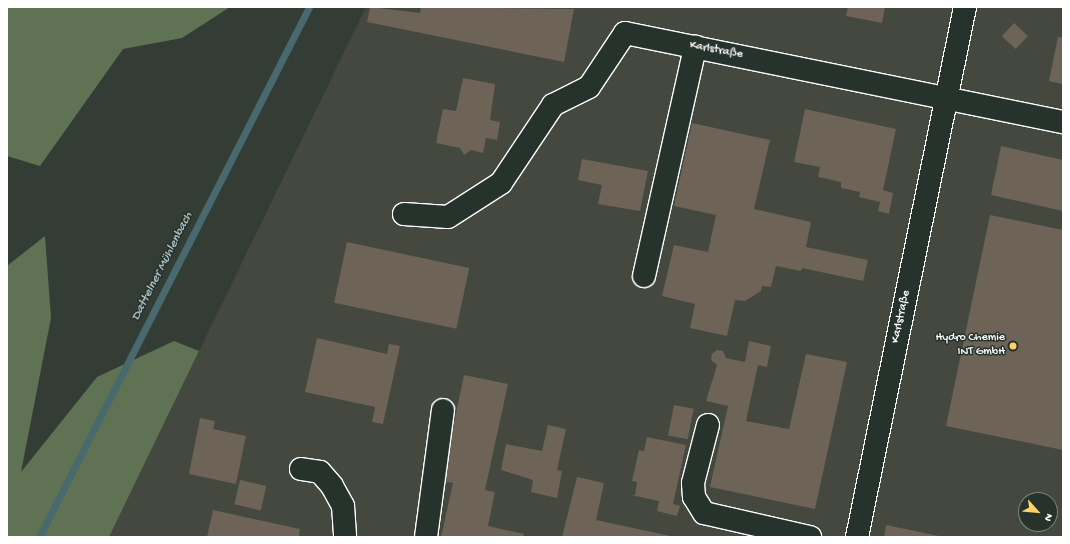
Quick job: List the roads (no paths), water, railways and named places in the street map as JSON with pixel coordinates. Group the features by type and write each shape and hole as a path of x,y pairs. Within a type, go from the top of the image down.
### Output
{"street":[{"name":"Karlstraße","path":"857,537 965,7"},
{"name":"Karlstraße","path":"404,214 448,217 501,183 553,105 589,87 625,33 947,97 1063,122"},
{"path":"644,276 695,47"},
{"path":"426,537 443,410"},
{"path":"708,425 693,483 694,497 704,513 810,537"},
{"path":"301,469 320,472 332,486 343,506 345,537"}],"waterway":[{"name":"Dattelner Mühlenbach","path":"39,537 309,7"}],"place":[{"name":"Hydro Chemie INT GmbH","path":"1013,346"}]}
